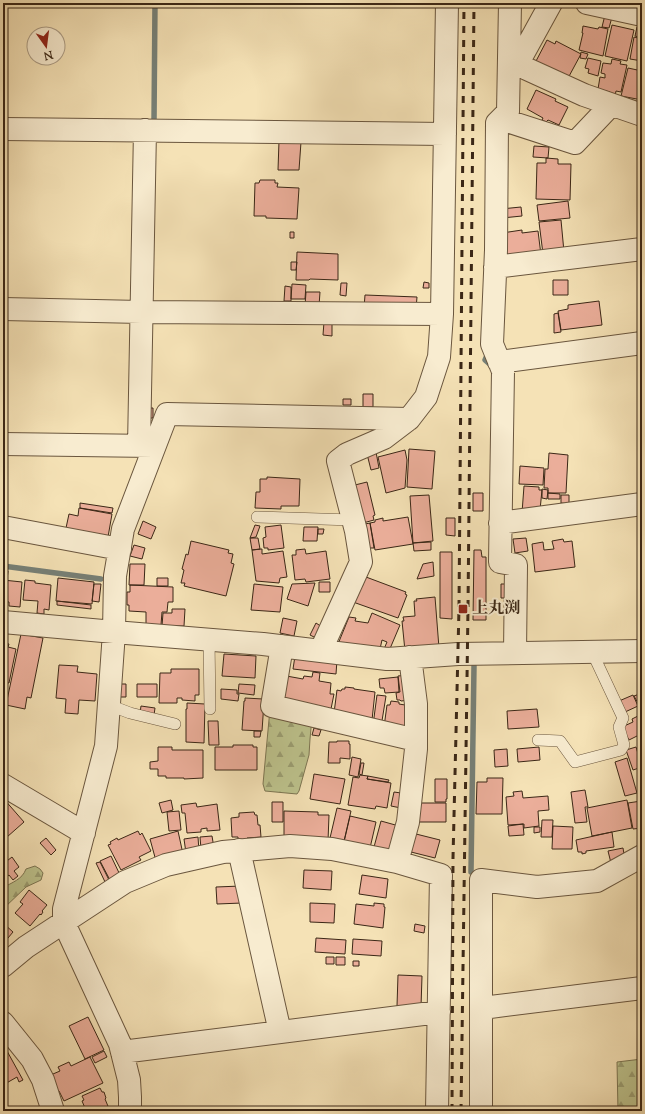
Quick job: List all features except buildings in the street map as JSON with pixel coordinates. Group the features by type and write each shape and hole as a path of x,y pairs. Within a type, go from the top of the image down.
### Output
{"street":[{"path":"321,650 361,562 353,520 338,461 347,454 384,438 409,419 426,397 439,357 442,314 447,3"},
{"path":"510,3 513,63 508,112 497,123 495,267 492,344 503,371 500,562 516,565 515,654"},
{"path":"513,63 551,3"},
{"path":"587,3 642,15"},
{"path":"513,63 584,95 642,115"},
{"path":"501,119 575,143 611,105"},
{"path":"3,130 145,130 445,134"},
{"path":"145,130 141,312 147,446"},
{"path":"495,267 642,249"},
{"path":"3,309 141,312 442,314"},
{"path":"499,362 642,343"},
{"path":"130,1111 129,1080 120,1044 64,923 64,909 106,746 114,632 115,576 123,529 147,446 167,414 409,419"},
{"path":"3,444 147,446"},
{"path":"500,523 642,504"},
{"path":"3,527 120,549"},
{"path":"3,622 282,646 387,659 458,654 642,651"},
{"path":"282,646 272,706 416,740"},
{"path":"397,862 408,822 416,749 416,704 410,657"},
{"path":"3,785 84,833"},
{"path":"3,966 26,947 125,882 166,865 223,852 290,846 332,849 397,862 441,875 437,1111"},
{"path":"239,850 280,1032"},
{"path":"481,1111 482,880 537,887 597,881 642,856"},
{"path":"482,1008 642,988"},
{"path":"122,1052 439,1012"},
{"path":"3,1023 32,1059 43,1080 53,1111"}],"lane":[{"path":"257,517 353,520"},
{"path":"209,639 210,709"},
{"path":"538,740 560,741 575,762 621,750 624,745 619,727 623,718 592,652"},
{"path":"109,705 130,713 174,724"}],"green space":[{"path":"270,709 312,718 309,755 297,794 265,791 263,784"},
{"path":"35,866 43,873 41,880 26,887 3,909 3,888 22,876 26,869"},
{"path":"642,1059 642,1111 618,1111 617,1062"}],"waterway":[{"path":"154,121 155,3"},
{"path":"488,353 485,360 493,367"},
{"path":"3,566 101,579"},
{"path":"471,872 474,666"}],"railway":[{"path":"452,1111 453,858 459,608 464,3"},
{"path":"461,1111 474,3"}],"place":[{"name":"上丸渕","path":"463,609"}]}
